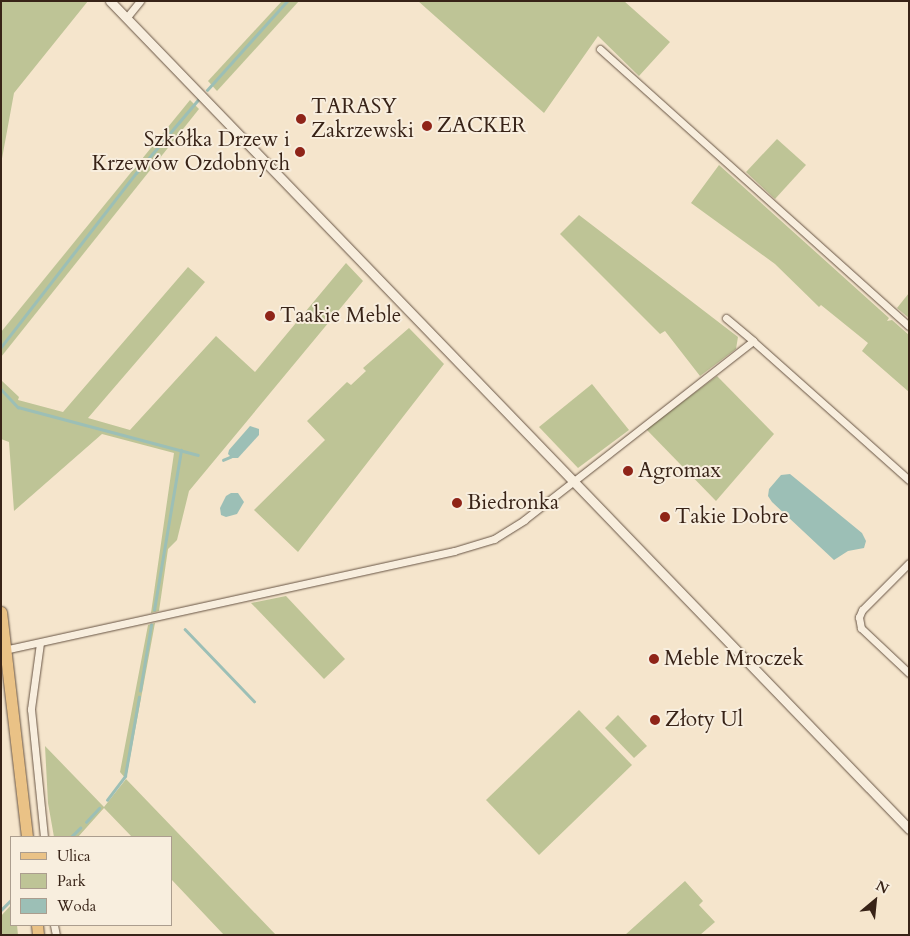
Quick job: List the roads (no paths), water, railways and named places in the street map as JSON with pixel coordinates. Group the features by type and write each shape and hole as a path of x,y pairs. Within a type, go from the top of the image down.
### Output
{"main road":[{"path":"1,612 3,650 27,836"}],"street":[{"path":"110,1 909,828"},
{"path":"127,17 140,1"},
{"path":"600,49 909,326"},
{"path":"726,318 909,480"},
{"path":"3,650 473,546 504,534 753,341"},
{"path":"909,563 862,610 859,617 860,628 909,673"},
{"path":"40,643 31,716 44,836"}],"water":[{"path":"250,426 259,429 259,435 238,458 232,458 228,454 229,450"},
{"path":"790,474 862,533 866,541 864,548 848,551 834,560 772,502 768,496 769,489 781,475"},
{"path":"231,493 238,493 244,502 237,514 226,517 221,515 220,508 226,496"}],"waterway":[{"path":"207,90 287,1"},
{"path":"1,347 136,173 198,100"},
{"path":"1,389 18,407 198,455"},
{"path":"154,610 181,450"},
{"path":"223,460 230,457"},
{"path":"140,691 151,625"},
{"path":"185,629 254,701"},
{"path":"107,800 125,776 139,697"},
{"path":"86,822 99,808"},
{"path":"72,836 80,828"},
{"path":"1,910 10,901"}],"place":[{"name":"TARASY Zakrzewski","path":"301,119"},
{"name":"ZACKER","path":"427,126"},
{"name":"Szkółka Drzew i Krzewów Ozdobnych","path":"300,152"},
{"name":"Taakie Meble","path":"270,316"},
{"name":"Agromax","path":"628,471"},
{"name":"Biedronka","path":"457,503"},
{"name":"Takie Dobre","path":"665,517"},
{"name":"Meble Mroczek","path":"654,659"},
{"name":"Złoty Ul","path":"655,720"}]}
